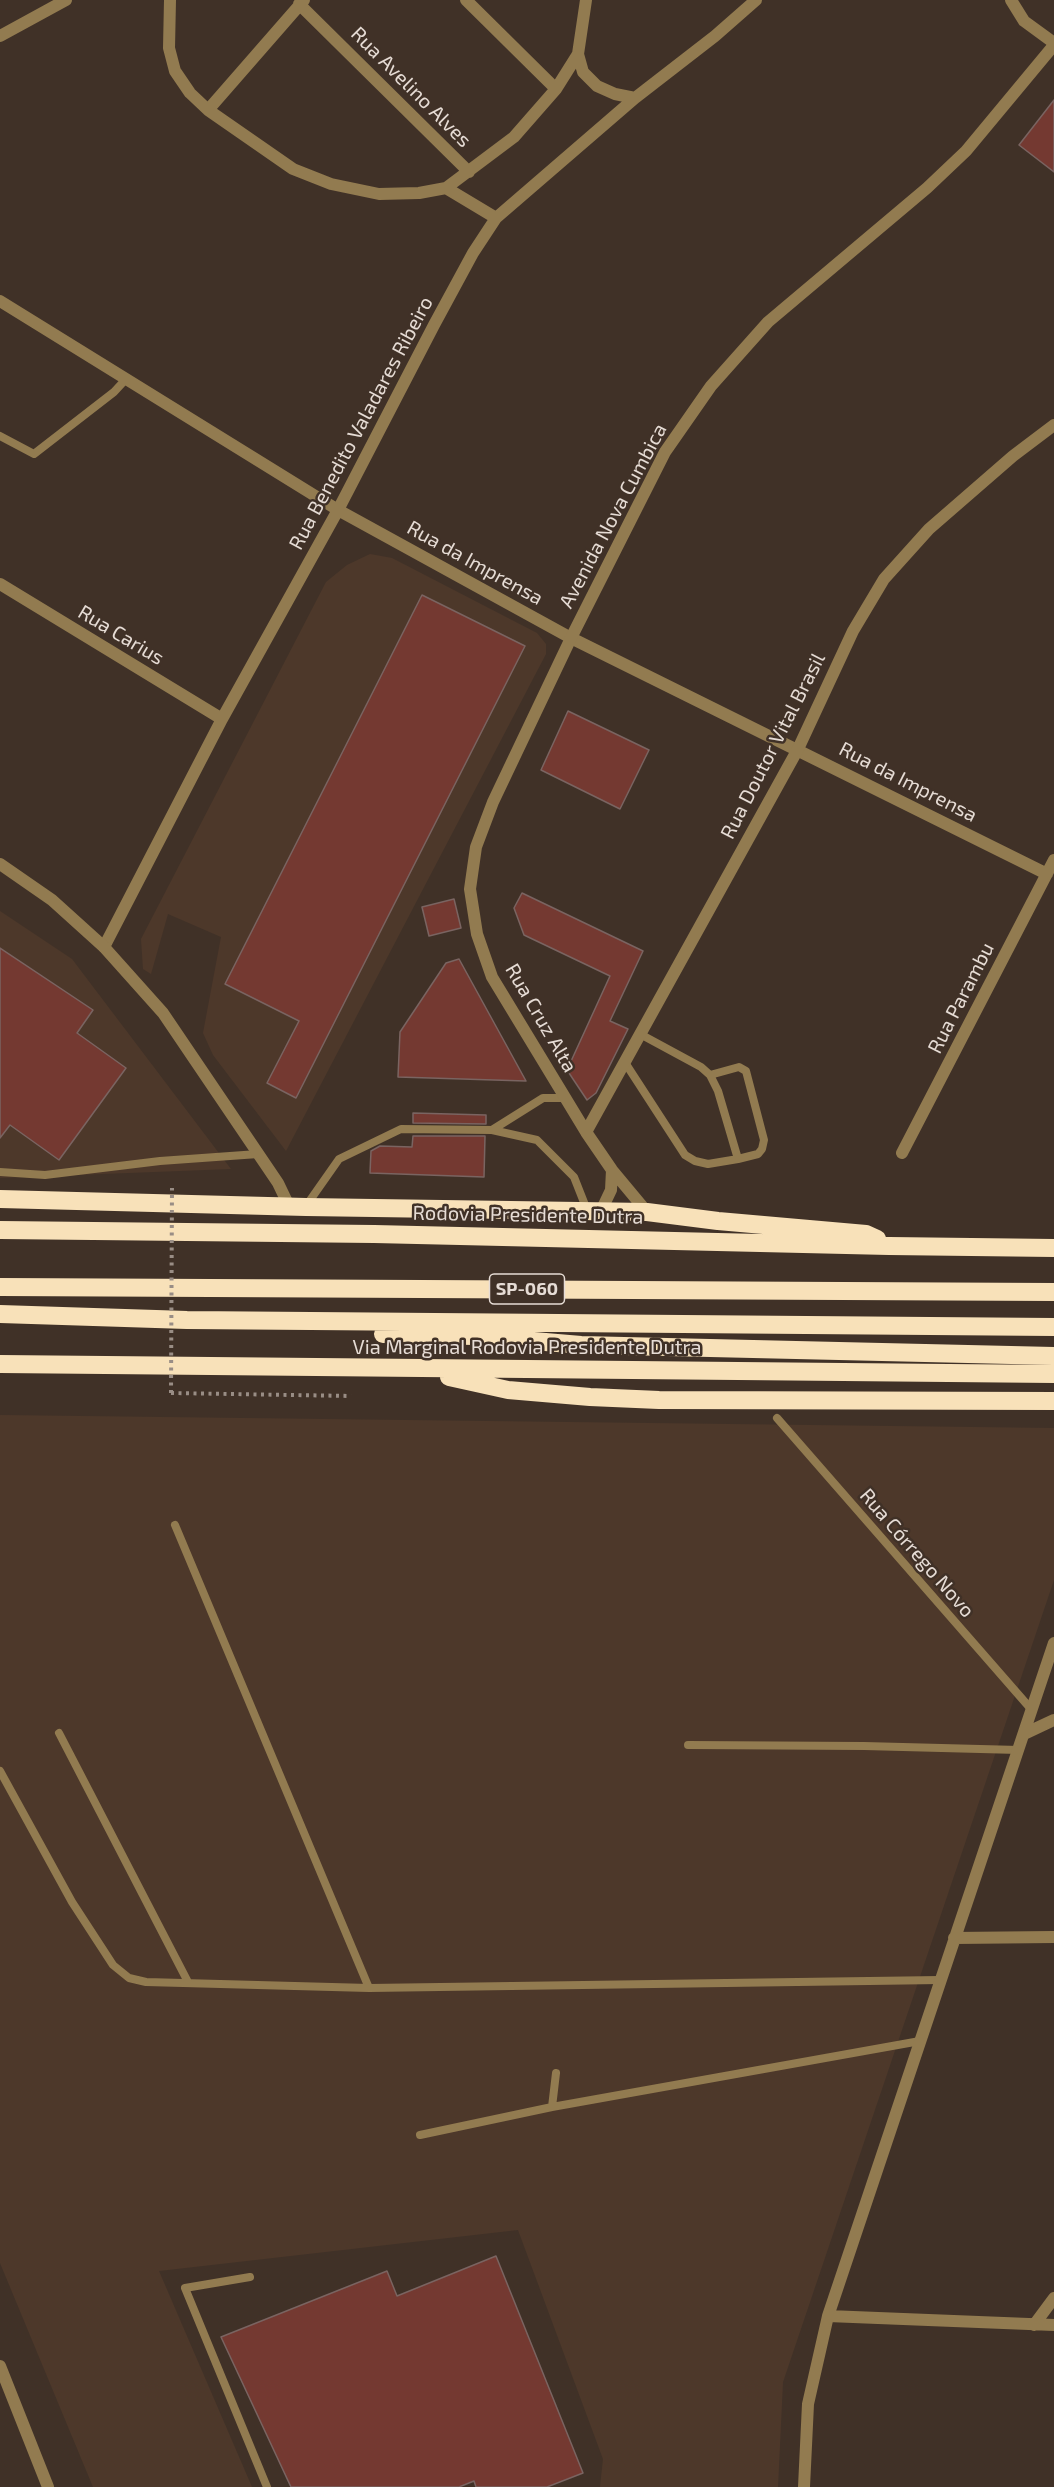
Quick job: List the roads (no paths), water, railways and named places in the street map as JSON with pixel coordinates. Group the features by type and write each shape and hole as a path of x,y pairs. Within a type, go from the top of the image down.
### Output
{"highway":[{"path":"0,1199 298,1207 647,1212 718,1221 866,1234 889,1246"},
{"name":"Rodovia Presidente Dutra","path":"0,1230 374,1234 1054,1248"},
{"name":"SP-060","path":"0,1287 1054,1292"},
{"name":"SP-060","path":"0,1314 187,1320 1054,1327"},
{"path":"187,1320 242,1331 474,1336 581,1345 1054,1356"},
{"name":"Via Marginal Rodovia Presidente Dutra","path":"0,1364 1054,1374"},
{"path":"412,1369 508,1390 556,1396 659,1400 1054,1401"}],"street":[{"path":"1,35 66,0"},
{"path":"170,0 169,48 175,71 189,93 208,110 293,169 331,184 379,194 419,193 446,188 514,137 556,89 578,54 586,0"},
{"path":"466,0 556,89"},
{"name":"Rua Benedito Valadares Ribeiro","path":"104,947 222,719 338,510 445,304 473,253 496,218 635,98 716,36 756,0"},
{"path":"1011,0 1024,21 1054,44"},
{"path":"208,110 302,2"},
{"name":"Rua Avelino Alves","path":"302,2 469,172"},
{"name":"Avenida Nova Cumbica","path":"476,847 493,802 571,638 665,452 711,386 768,322 927,188 966,151 1054,44"},
{"path":"578,54 583,72 597,86 615,94 635,98"},
{"path":"446,188 496,218"},
{"name":"Rua da Imprensa","path":"0,301 338,510 571,638 1047,874"},
{"name":"Rua Doutor Vital Brasil","path":"586,1132 798,749 853,631 884,579 929,530 1013,456 1054,425"},
{"name":"Rua Carius","path":"0,584 222,719"},
{"name":"Rua Cruz Alta","path":"476,847 470,889 477,934 492,977 586,1132"},
{"name":"Rua Parambu","path":"902,1153 1054,860"},
{"path":"0,864 52,900 104,947 163,1013 278,1183 298,1207"},
{"path":"586,1132 612,1170 647,1212"},
{"path":"594,1211 611,1190 612,1170"},
{"path":"804,2487 808,2404 828,2316 1054,1643"},
{"path":"1024,1734 1054,1720"},
{"path":"954,1938 1054,1937"},
{"path":"1034,2325 1054,2298"},
{"path":"828,2316 1054,2325"},
{"path":"0,2366 48,2487"}],"lane":[{"path":"0,436 34,454 114,392 126,379"},
{"path":"640,1034 701,1067 710,1075 718,1091 738,1159"},
{"path":"624,1061 685,1155 695,1161 708,1164 758,1154 764,1140 746,1071 739,1067 710,1075"},
{"path":"492,1130 543,1098 565,1098"},
{"path":"298,1207 339,1159 401,1129 492,1130 537,1140 574,1177 594,1211"},
{"path":"0,1172 45,1175 160,1161 258,1154"},
{"name":"Rua Córrego Novo","path":"777,1418 1031,1709"},
{"path":"175,1525 369,1988"},
{"path":"58,1733 188,1982"},
{"path":"688,1745 1019,1750"},
{"path":"0,1771 72,1902 113,1965 129,1978 146,1982 369,1988 940,1980"},
{"path":"420,2135 552,2107 920,2041"},
{"path":"552,2107 556,2073"},
{"path":"250,2277 185,2288 267,2487"}]}
